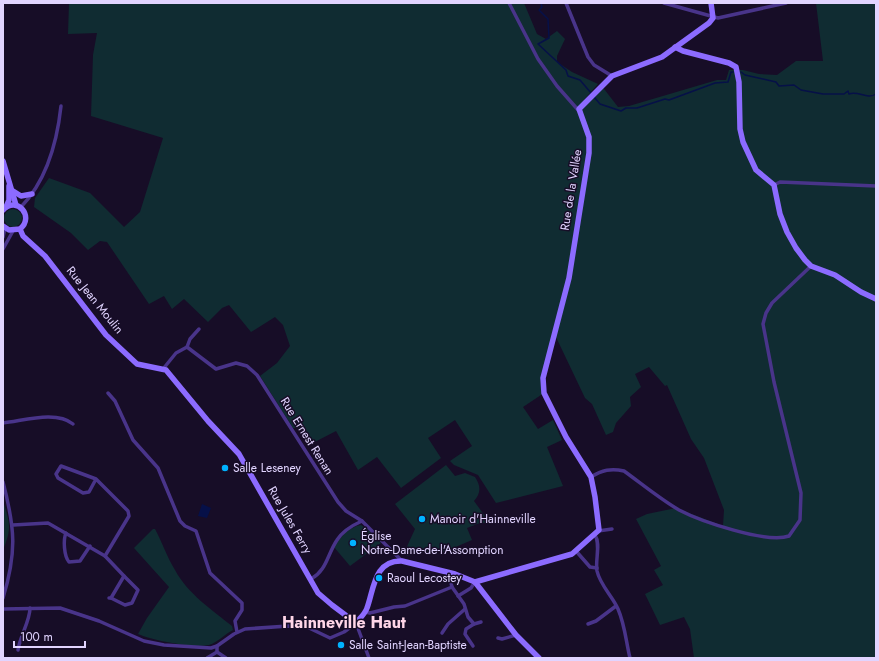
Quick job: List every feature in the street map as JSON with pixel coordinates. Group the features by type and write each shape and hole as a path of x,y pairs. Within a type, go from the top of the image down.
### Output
{"street":[{"path":"508,3 538,59 557,86 579,110 596,90 612,76 662,57 713,18"},
{"path":"566,3 588,57 594,65 612,76"},
{"path":"664,3 710,15 713,18 721,18 786,3"},
{"path":"711,3 713,18"},
{"path":"674,47 683,51 729,63 736,67 739,82 740,129 743,142 756,170 774,185 780,214 787,232 796,248 811,266 835,275 861,292 876,299"},
{"path":"5,208 18,206 32,194 46,171 59,126 61,106"},
{"name":"Rue de la Vallée","path":"579,110 587,130 590,148 569,278 542,378 544,392 566,437 590,477 595,497 597,533"},
{"path":"3,161 18,206 26,216 25,224 20,229 13,231 4,227 3,237"},
{"path":"774,185 780,182 876,186"},
{"path":"10,184 18,195 32,194"},
{"path":"5,208 9,200 10,184"},
{"name":"Rue Jean Moulin","path":"20,229 23,236 45,256 111,340 140,365 163,369"},
{"path":"3,249 13,231"},
{"path":"590,477 601,471 616,469 624,471 666,502 687,514 749,535 782,538 789,536 800,520 801,493 774,382 763,324 766,313 772,303 811,266"},
{"path":"163,369 176,353 188,347 190,339 199,329"},
{"name":"Rue Ernest Renan","path":"188,347 216,369 231,364 240,363 247,366 257,375 330,492 346,511 362,521 402,561"},
{"name":"Rue Jules Ferry","path":"163,369 170,374 208,421 239,454 320,595 356,623"},
{"path":"108,393 115,401 133,440 158,468 180,522 196,531 210,573 242,603 242,610 235,621 237,632"},
{"path":"3,423 52,418 69,420 73,424"},
{"path":"96,479 89,492 84,493 58,478 56,474 61,466 96,479 128,511 129,516 105,556"},
{"path":"3,482 13,525 13,554 3,598"},
{"path":"311,579 320,574 325,567 337,539 353,525 362,521"},
{"path":"13,525 48,523 105,556 138,590 132,603 125,605 110,598 124,576"},
{"path":"458,596 471,588 475,582 576,551 597,533 612,529"},
{"path":"66,533 64,536 66,556 69,562 80,561 90,546"},
{"path":"597,533 596,568 599,578 616,606 624,628 630,658"},
{"path":"576,551 590,568 596,568"},
{"path":"3,609 60,608 98,621 149,643 202,648 217,646 237,632 249,629 294,626 307,627 330,638 344,632 356,623 365,612 377,575 390,564 402,561 448,572 475,582 516,635 540,658"},
{"path":"448,572 452,587 465,608 468,617 474,624"},
{"path":"365,612 370,613 394,606 405,606 452,587"},
{"path":"588,624 596,621 616,606"},
{"path":"18,650 19,638 30,608"},
{"path":"442,633 448,624 465,608"},
{"path":"473,646 465,634 466,629 481,622"},
{"path":"356,623 369,658"},
{"path":"498,638 502,640 516,635"},
{"path":"217,646 217,652"},
{"path":"207,658 217,652"},
{"path":"217,652 226,658"}],"green space":[{"path":"69,3 524,3 537,34 546,39 557,31 565,39 557,56 557,62 572,72 598,84 584,100 586,101 601,85 618,107 629,106 717,80 726,80 729,70 743,70 759,74 777,75 796,61 823,61 816,3 876,3 876,658 694,658 690,629 684,617 660,625 645,594 663,585 654,570 661,566 636,519 647,514 676,508 723,526 724,510 704,458 691,439 667,385 665,386 649,367 635,374 641,387 630,397 631,406 616,423 613,432 606,435 592,404 585,398 555,335 543,378 544,393 523,407 538,429 553,420 562,440 547,447 563,486 496,503 478,475 454,465 450,461 472,446 455,420 428,438 441,458 401,488 377,457 358,470 336,431 309,445 297,428 293,428 260,376 277,363 290,346 283,325 275,317 251,332 229,305 222,308 208,322 184,299 172,309 164,296 149,304 107,242 100,241 88,250 71,233 34,207 35,198 49,178 90,193 124,227 140,212 163,138 91,116 93,55 97,33 68,34"},
{"path":"13,209 19,212 22,218 19,224 13,227 7,224 4,218 7,212"},
{"path":"446,465 455,476 465,473 475,477 478,483 479,492 474,501 490,523 480,523 467,528 472,540 444,552 421,552 407,556 404,553 415,529 395,504"},
{"path":"3,501 9,531 3,550"},
{"path":"361,525 371,532 381,543 350,566 334,547 345,533"},
{"path":"153,529 155,529 172,565 186,586 200,601 232,626 233,630 212,644 202,646 184,645 145,637 138,634 147,618 169,587 134,548"}],"shaded area":[{"path":"202,504 211,508 207,518 198,516"}],"waterway":[{"path":"541,3 542,7 539,10 548,19 549,38 538,44 566,70 568,76 580,80 591,93"},
{"path":"594,97 600,104 621,111 626,108 637,108 665,99 669,100 715,83 728,82 731,72 733,72"},
{"path":"741,72 745,75 776,82 779,86 794,85 801,90 823,94 844,94 848,91 849,94 856,93 866,96 873,96 876,94"}],"place":[{"name":"Salle Leseney","path":"225,468"},
{"name":"Manoir d'Hainneville","path":"422,519"},
{"name":"Église Notre-Dame-de-l'Assomption","path":"353,543"},
{"name":"Raoul Lecostey","path":"379,578"},
{"name":"Salle Saint-Jean-Baptiste","path":"341,645"}],"district":[{"name":"Hainneville Haut","path":"344,622"}]}
